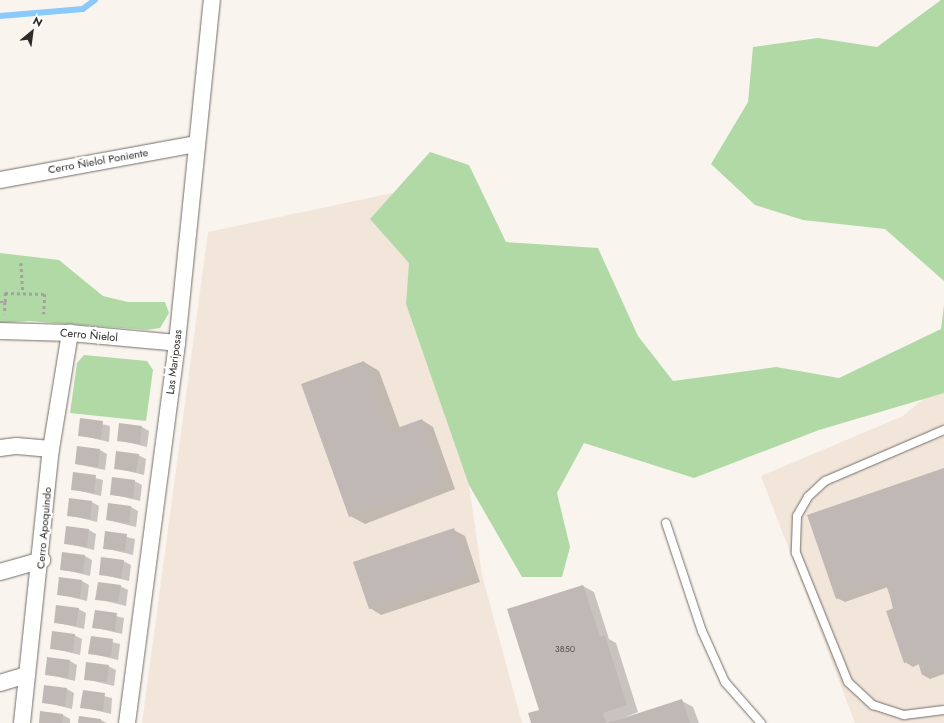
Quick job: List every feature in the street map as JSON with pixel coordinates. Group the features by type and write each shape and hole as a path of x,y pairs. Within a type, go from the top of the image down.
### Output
{"street":[{"name":"Las Mariposas","path":"127,723 177,343 196,144 212,0"},
{"name":"Cerro Ñielol Poniente","path":"0,180 196,144"},
{"name":"Cerro Ñielol","path":"0,331 70,333 177,343"},
{"name":"Cerro Apoquindo","path":"22,723 42,560 50,449 70,333"},
{"path":"0,448 17,446 50,449"},
{"path":"0,572 42,560"},
{"path":"0,683 27,675"}],"lane":[{"path":"944,430 825,481 798,516 796,554 848,682 873,704 904,715 944,710"},
{"path":"666,523 702,631 725,682 761,723"}],"path":[{"path":"21,263 23,293"},
{"path":"5,314 5,293 23,293 44,294 44,314"},
{"path":"0,302 5,302"}],"shaded area":[{"path":"440,183 469,485 482,575 522,723 142,723 208,232"},
{"path":"944,381 944,723 855,723 761,476 903,416"}],"green space":[{"path":"941,0 944,0 944,281 885,229 803,220 755,205 711,164 748,102 753,47 818,38 877,47"},
{"path":"430,152 469,165 506,242 598,248 638,336 673,381 776,367 839,378 941,329 944,305 944,393 819,430 694,478 584,443 557,493 570,547 562,577 522,577 469,485 406,304 409,263 370,219"},
{"path":"0,253 59,260 103,296 128,302 165,302 169,313 160,328 147,330 29,321 0,323"},
{"path":"84,355 147,361 153,370 146,421 70,413 77,363"}],"building":[{"path":"364,361 389,431 422,419 445,483 349,517 301,384"},
{"path":"80,418 103,421 101,439 78,436"},
{"path":"119,423 142,426 140,444 117,441"},
{"path":"77,446 100,449 98,467 75,464"},
{"path":"116,451 139,454 136,472 114,469"},
{"path":"944,468 944,668 922,675 917,659 904,663 886,611 894,608 885,582 836,599 807,515"},
{"path":"73,472 96,475 94,493 71,490"},
{"path":"112,477 135,480 133,498 110,495"},
{"path":"69,498 92,501 90,519 67,516"},
{"path":"108,503 131,506 129,523 106,520"},
{"path":"66,526 89,529 87,547 64,544"},
{"path":"454,528 470,576 369,609 353,562"},
{"path":"105,531 127,534 125,551 103,549"},
{"path":"62,552 85,555 83,573 60,570"},
{"path":"101,557 124,560 121,578 99,575"},
{"path":"59,577 82,580 80,598 57,595"},
{"path":"98,582 121,585 118,602 95,600"},
{"path":"583,585 600,637 605,636 627,705 603,713 606,723 531,723 528,713 539,710 507,609"},
{"path":"56,605 79,608 76,626 54,623"},
{"path":"95,610 117,613 115,631 92,628"},
{"path":"52,631 75,634 73,652 50,649"},
{"path":"91,636 113,639 111,657 88,654"},
{"path":"47,657 70,660 68,678 45,675"},
{"path":"86,662 109,665 107,682 84,680"},
{"path":"44,685 67,688 65,706 42,703"},
{"path":"83,690 105,693 103,711 80,708"},
{"path":"682,699 690,723 608,723"},
{"path":"40,711 63,714 62,723 39,723"},
{"path":"79,716 101,719 101,723 78,723"}],"waterway":[{"path":"0,16 83,9 95,0"}]}
